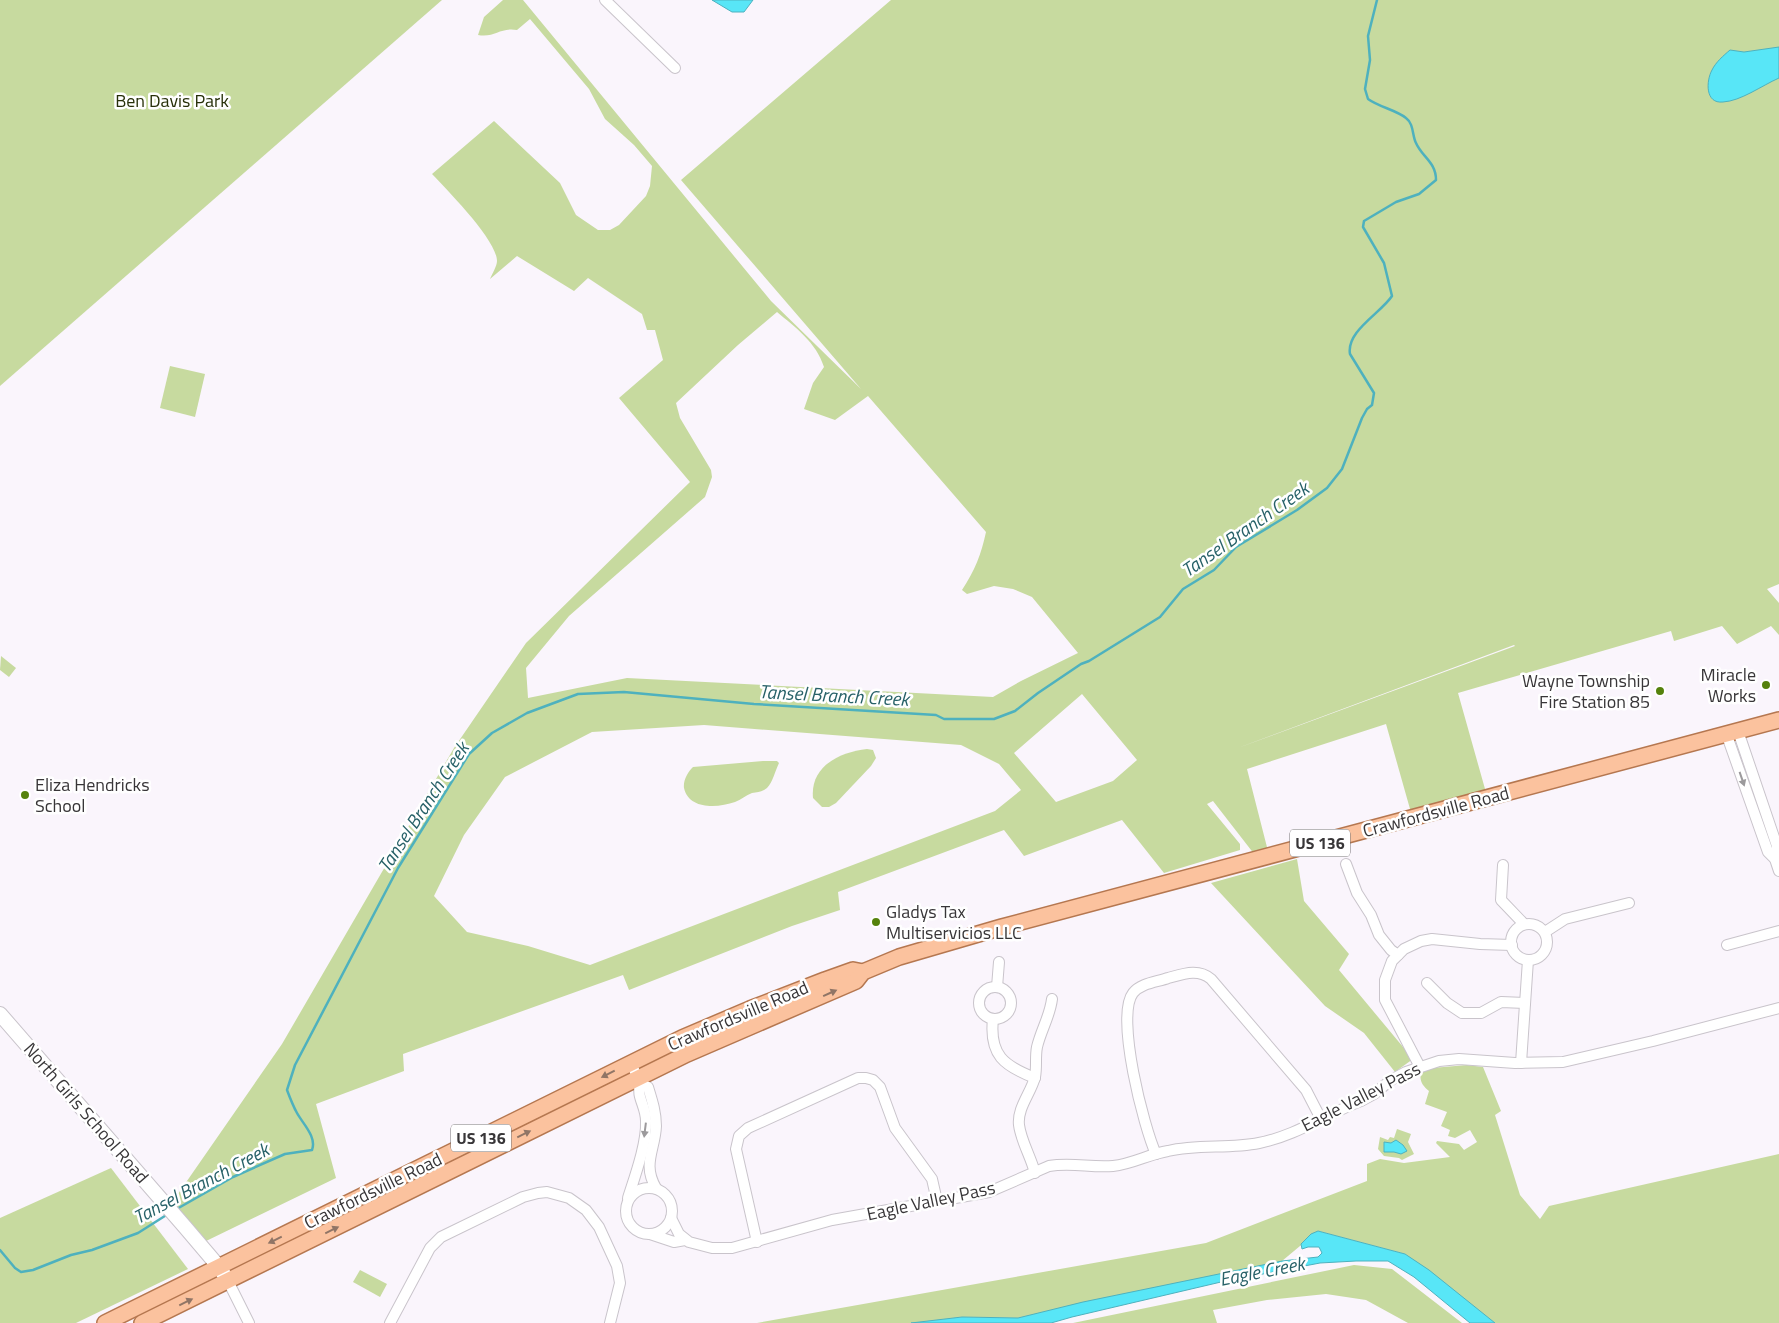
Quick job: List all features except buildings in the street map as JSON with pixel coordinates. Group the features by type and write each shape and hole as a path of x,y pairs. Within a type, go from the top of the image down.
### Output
{"main road":[{"name":"Crawfordsville Road","path":"142,1323 639,1081 710,1044 856,981 863,972 899,957 1028,920 1779,720"},
{"name":"Crawfordsville Road","path":"105,1323 631,1063 716,1024 795,991 853,970 863,972"},
{"name":"North Girls School Road","path":"0,1014 166,1204 219,1267 228,1281"}],"street":[{"path":"605,0 675,68"},
{"path":"1732,732 1768,852 1775,859 1779,871"},
{"path":"1346,864 1357,893 1371,914 1378,935 1398,955"},
{"path":"1503,865 1502,900 1524,924"},
{"path":"1545,932 1566,919 1629,903"},
{"path":"1524,924 1536,924 1545,932 1548,941 1545,951 1538,958 1528,960 1517,955 1512,945 1514,932 1524,924"},
{"path":"1727,946 1779,931"},
{"path":"1420,1067 1385,1000 1384,984 1390,965 1398,955 1412,944 1432,939 1512,945"},
{"path":"1521,1063 1528,960"},
{"path":"996,988 1000,962"},
{"path":"1156,1154 1135,1082 1129,1037 1128,1002 1134,992 1142,986 1188,973 1196,972 1205,975 1211,980 1306,1090 1321,1119"},
{"path":"1427,983 1453,1009 1462,1013 1481,1013 1501,1002 1525,1002"},
{"path":"996,988 1007,993 1010,1005 1005,1016 993,1019 983,1014 979,1006 979,1000 985,990 996,988"},
{"path":"1035,1173 1032,1160 1022,1137 1019,1119 1034,1078 1037,1047 1049,1014 1052,999"},
{"name":"Eagle Valley Pass","path":"631,1063 639,1081 638,1091 646,1114 646,1129 627,1203 626,1214 630,1224 640,1232 674,1242 684,1240 700,1246 720,1249 740,1247 828,1221 990,1192 1049,1166 1066,1163 1113,1166 1181,1149 1260,1143 1284,1136 1361,1101 1374,1094 1391,1080 1439,1061 1459,1058 1539,1064 1578,1059 1779,1008"},
{"path":"993,1019 992,1039 1000,1057 1012,1068 1034,1078"},
{"path":"757,1242 736,1150 737,1139 746,1129 855,1079 866,1078 876,1083 883,1093 895,1128 932,1179 937,1201"},
{"name":"Eagle Valley Pass","path":"639,1081 648,1087 655,1115 656,1130 649,1164 651,1178 656,1188 666,1194 671,1202 671,1218 674,1227 684,1240"},
{"path":"627,1203 637,1190 656,1188"},
{"path":"390,1323 430,1248 441,1237 523,1197 547,1192 569,1198 586,1210 599,1227 617,1266 620,1278 610,1323"},
{"path":"650,1234 664,1228 671,1218"},
{"path":"228,1281 249,1323"}],"green space":[{"name":"Ben Davis Park","path":"0,0 442,0 0,386"},
{"path":"503,0 523,0 771,301 861,389 681,180 891,0 1779,0 1779,584 1767,589 1779,603 1779,635 1771,626 1737,644 1722,626 1674,641 1671,631 1458,693 1487,796 1412,816 1386,724 1247,769 1269,855 1258,859 1213,801 1207,804 1240,844 1240,850 1164,873 1122,820 1024,856 1004,830 838,892 840,910 792,926 629,990 623,975 403,1054 404,1071 316,1104 336,1178 202,1243 171,1204 282,1044 454,748 526,643 690,482 619,398 663,360 655,330 647,330 642,314 588,278 574,291 517,256 490,279 497,261 489,241 459,203 432,174 494,121 560,183 576,215 598,230 610,230 619,225 646,196 650,186 652,166 634,145 605,119 589,89 530,19 517,30 511,29 484,36 478,35 484,17","holes":["777,312 798,330 816,350 824,367 813,383 804,409 835,420 868,396 986,532 977,562 962,590 967,594 994,586 1013,589 1032,597 1078,653 993,697 627,678 528,698 526,668 569,616 705,497 712,477 711,470 680,418 676,403 738,345","1514,645 1515,646 1235,749","1082,694 1137,760 1113,781 1056,802 1014,753","704,725 961,745 999,764 1021,790 995,811 590,965 528,946 467,932 434,896 464,835 505,777 592,732"]},
{"path":"170,366 205,374 195,417 160,408"},
{"path":"1,656 16,668 9,677 0,670"},
{"path":"867,749 873,750 876,758 871,766 836,803 829,807 822,807 813,798 813,787 816,777 822,769 837,757"},
{"path":"777,761 779,763 769,786 735,802 713,806 698,804 687,795 684,788 686,776 693,767"},
{"path":"1297,859 1304,901 1349,954 1339,970 1413,1059 1395,1072 1364,1033 1325,1006 1211,883"},
{"path":"1467,1065 1483,1067 1501,1111 1495,1115 1520,1195 1540,1219 1549,1206 1779,1154 1779,1323 1495,1323 1405,1254 1318,1231 1282,1261 1018,1318 962,1317 920,1323 757,1323 1206,1243 1367,1181 1367,1164 1380,1159 1404,1163 1450,1157 1436,1143 1437,1141 1459,1144 1464,1150 1477,1142 1470,1130 1455,1138 1448,1136 1450,1130 1441,1126 1447,1112 1425,1104 1429,1091 1422,1083 1421,1073 1432,1068"},
{"path":"1397,1129 1411,1134 1408,1142 1414,1154 1402,1160 1384,1156 1378,1149 1380,1137 1388,1140 1390,1137 1394,1138"},
{"path":"111,1168 188,1269 76,1323 0,1323 0,1218"},
{"path":"1354,1265 1392,1269 1462,1323 1408,1323 1366,1300 1326,1294 1267,1300 1213,1310 1217,1323 1073,1323"},
{"path":"360,1270 387,1284 380,1297 353,1282"}],"water":[{"path":"712,0 753,0 744,12 732,12"},
{"path":"1779,47 1779,78 1730,101 1717,102 1710,96 1708,85 1712,70 1730,50 1744,52"},
{"path":"1396,1140 1407,1151 1401,1154 1384,1152 1384,1142 1391,1143"},
{"name":"Eagle Creek","path":"1318,1231 1405,1254 1429,1270 1495,1323 1470,1323 1414,1277 1388,1261 1356,1261 1320,1263 1221,1282 1051,1323 911,1323 962,1317 1018,1318 1083,1302 1282,1261 1318,1257 1322,1253 1319,1247 1302,1249 1301,1244 1311,1234"}],"waterway":[{"name":"Tansel Branch Creek","path":"175,1210 233,1177 285,1154 312,1150 313,1140 311,1135 287,1090 295,1065 398,868 469,754 492,733 527,713 578,694 624,692 754,704 936,715 944,719 994,719 1015,711 1081,664 1089,661 1160,617 1183,589 1214,570 1236,547 1297,510 1327,488 1342,469 1362,418 1367,409 1372,405 1374,393 1350,354 1350,346 1359,330 1392,296 1384,263 1363,227 1364,221 1396,202 1419,194 1436,180 1434,169 1416,143 1409,120 1368,99 1365,89 1370,60 1368,36 1377,0"},
{"name":"Tansel Branch Creek","path":"0,1250 15,1268 21,1272 33,1270 71,1255 92,1250 138,1233 168,1214"}],"place":[{"name":"Miracle Works","path":"1766,685"},
{"name":"Wayne Township Fire Station 85","path":"1660,691"},
{"name":"Eliza Hendricks School","path":"25,795"},
{"name":"Gladys Tax Multiservicios LLC","path":"876,922"}]}
